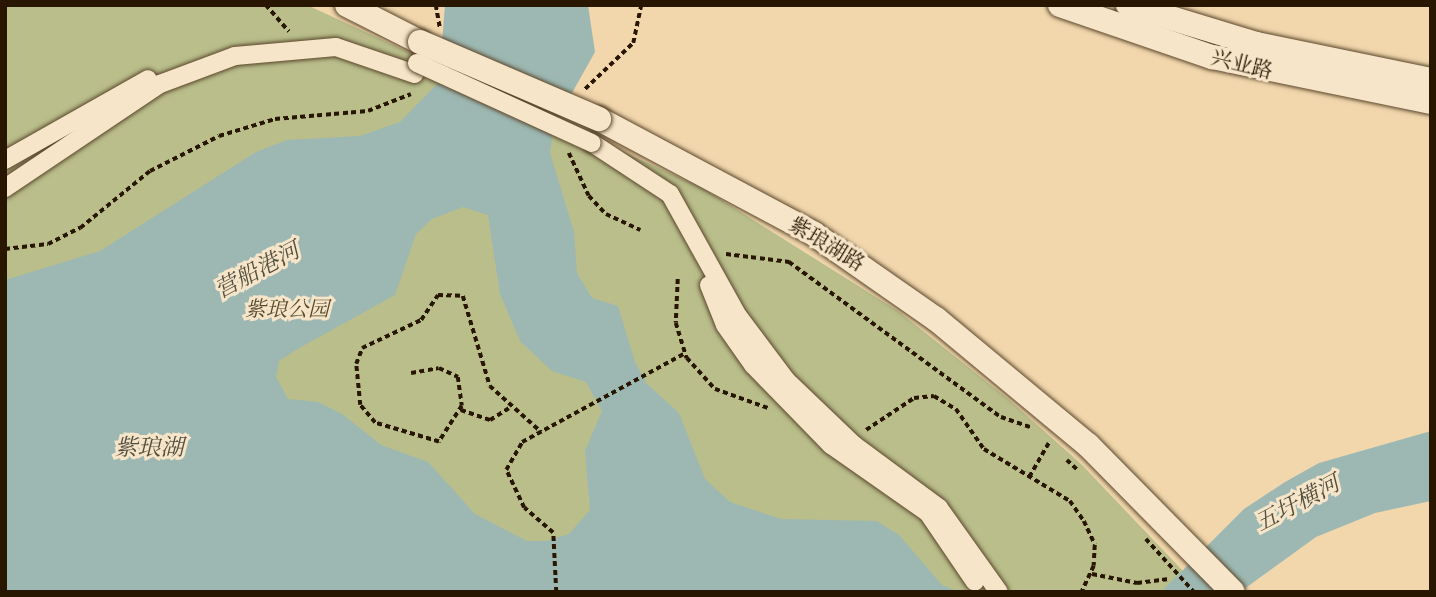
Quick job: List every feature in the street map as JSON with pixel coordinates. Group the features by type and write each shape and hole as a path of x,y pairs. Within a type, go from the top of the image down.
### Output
{"street":[{"name":"紫琅湖路","path":"347,5 422,61 598,119 875,273 1088,445 1233,592"},
{"name":"兴业路","path":"1060,5 1212,57 1431,102"},
{"name":"兴业路","path":"1128,5 1256,44 1431,80"},
{"path":"5,160 155,75 226,50 292,38 360,42 422,61 590,148 670,194 762,351 855,446 939,508 999,592"},
{"path":"5,188 160,85 235,56 336,47 422,61"},
{"path":"590,148 643,183 671,211 725,325 794,409 831,445 928,513 983,592"}],"path":[{"path":"266,5 292,38"},
{"path":"5,249 48,244 80,228 150,171 219,136 275,120 368,111 400,103 422,61 436,5"},
{"path":"704,250 789,262 1001,416 1035,429"},
{"path":"678,279 676,323 685,353 699,375 732,398 794,409"},
{"path":"411,373 439,368 458,377 460,409 439,442 417,439 375,423 360,405 354,384 362,348 421,320 438,295 450,292 470,306 483,367 509,408 541,432"},
{"path":"556,592 553,533 524,508 506,470 522,442 662,369 685,353"},
{"path":"855,446 889,409 934,396 956,409 1000,463 1070,501 1095,545 1092,574 1082,592"},
{"path":"460,409 490,419 509,408"},
{"path":"1042,436 1087,479"},
{"path":"1029,477 1049,443"},
{"path":"1142,535 1194,592"},
{"path":"1092,574 1137,583 1169,579"}],"green space":[{"name":"紫琅公园","path":"5,5 307,5 704,189 898,311 1007,398 1081,464 1203,592 5,592"}],"water":[{"name":"紫琅湖","path":"445,5 588,5 595,52 554,125 550,153 574,232 577,273 592,298 618,306 635,362 646,383 679,413 705,479 730,502 781,519 877,521 899,535 942,585 959,592 5,592 5,280 100,251 256,152 287,140 360,136 400,122 439,82","holes":["463,207 488,215 500,294 520,341 552,371 586,382 602,411 585,451 590,510 569,534 546,541 527,541 475,514 428,462 381,445 342,414 318,402 288,399 276,377 279,361 395,295 416,234 432,219"]},
{"name":"五圩横河","path":"1431,431 1431,501 1375,513 1316,537 1240,592 1161,592 1244,509 1285,482 1319,463"}],"water label":[{"name":"营船港河","path":"257,270"}]}
